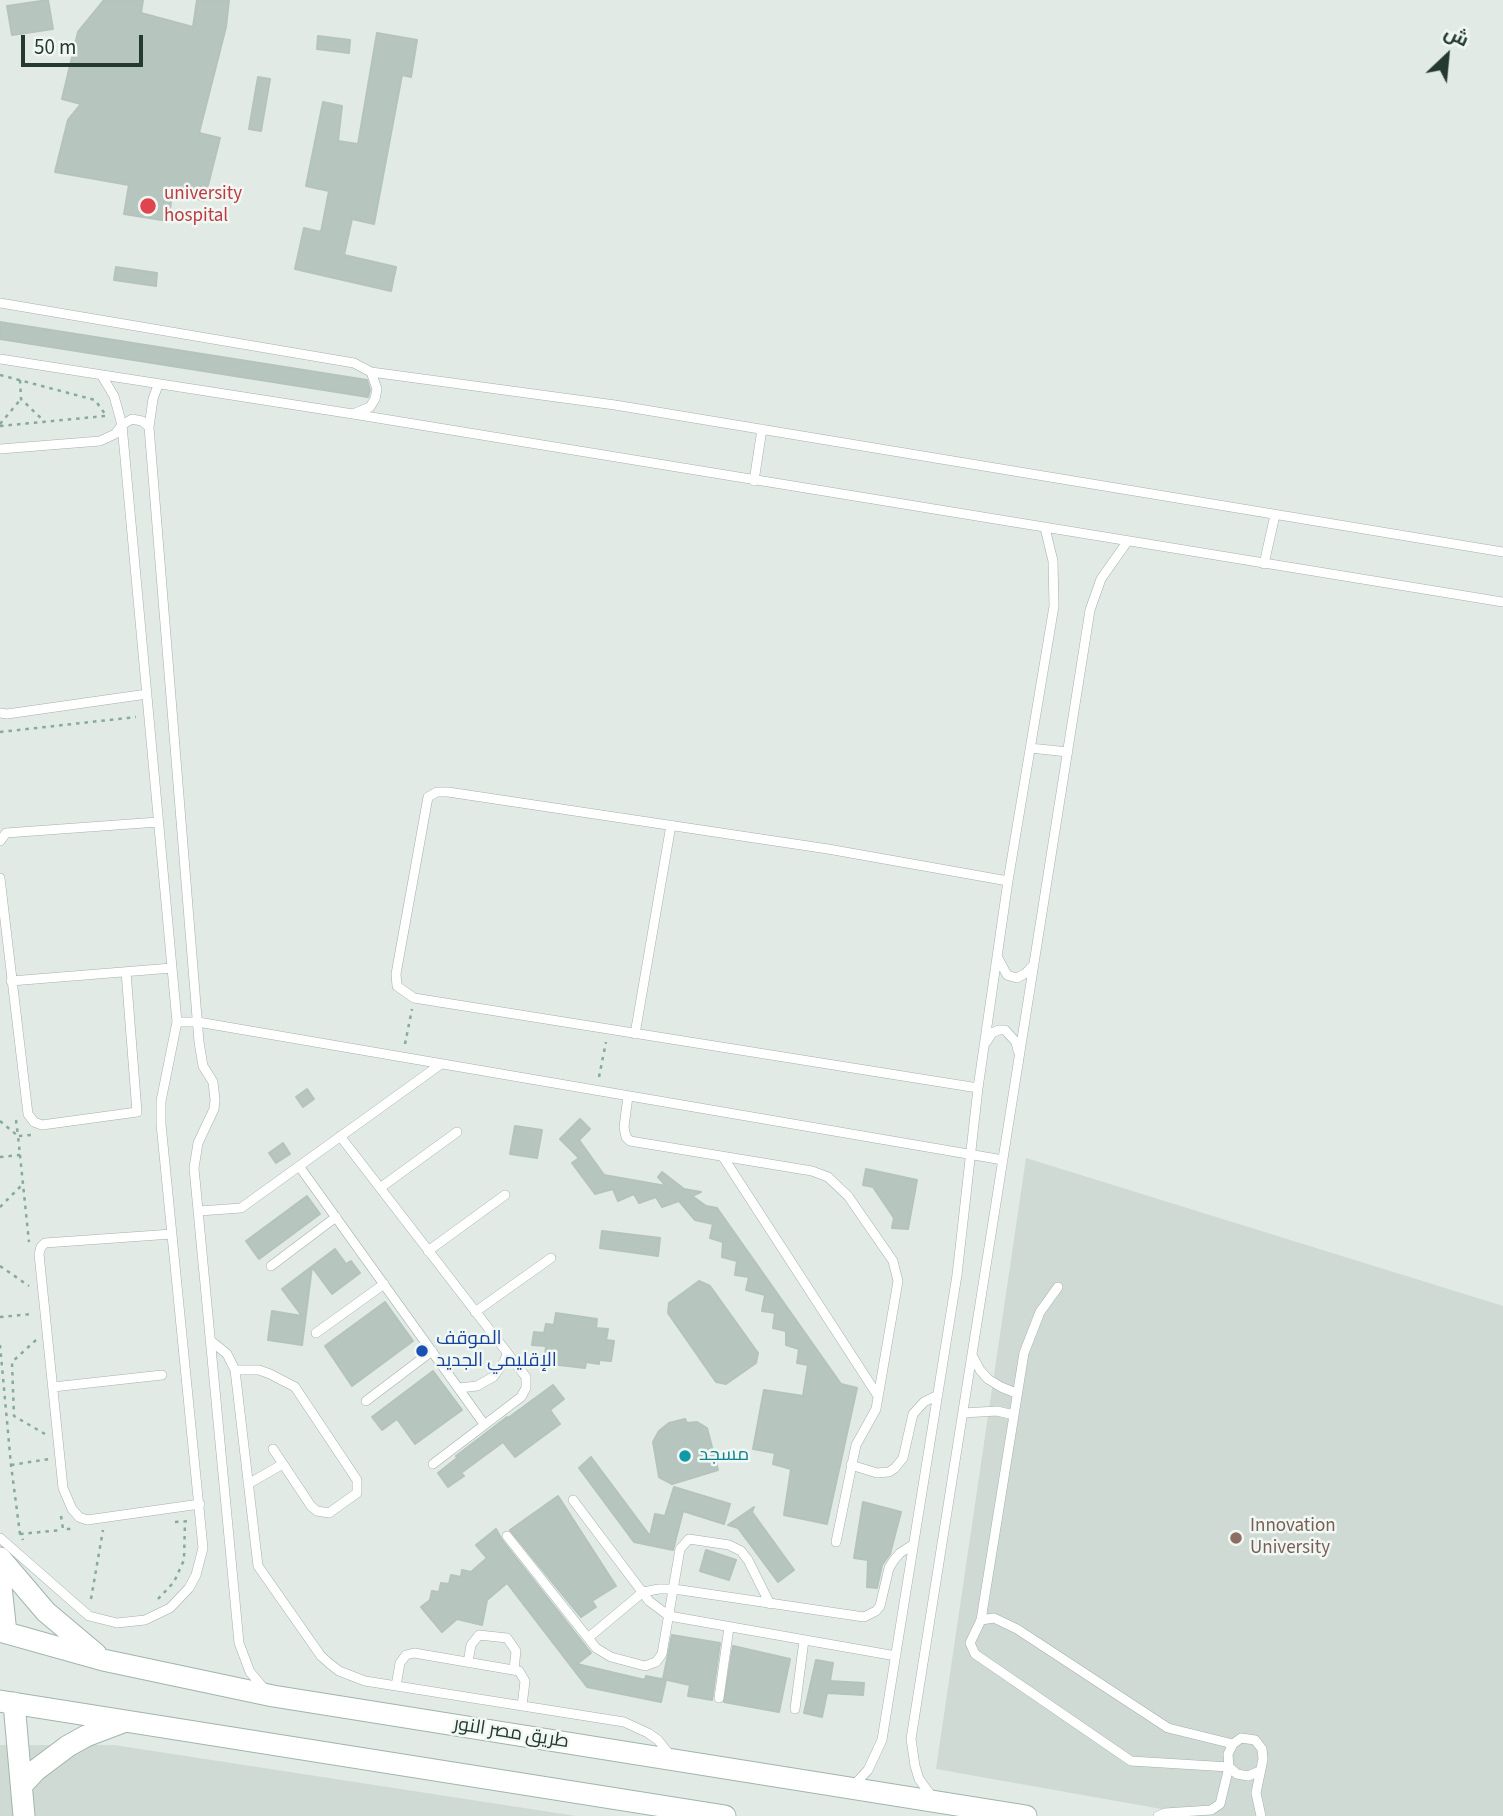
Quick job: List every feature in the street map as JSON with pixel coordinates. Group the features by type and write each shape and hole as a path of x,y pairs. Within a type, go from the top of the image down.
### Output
{"street":[{"path":"0,1558 46,1612 103,1660"},
{"path":"0,1577 3,1632"},
{"name":"طريق مصر النور","path":"3,1632 103,1660 273,1696 1026,1816"},
{"path":"24,1816 22,1785 7,1702 725,1816"},
{"path":"22,1785 36,1770 68,1746 105,1728 125,1722"}],"lane":[{"path":"0,303 354,363 370,372 615,405 1503,552"},
{"path":"0,359 1503,602"},
{"path":"353,414 370,407 375,399 375,380 370,372"},
{"path":"0,1538 89,1615 107,1622 131,1623 145,1620 170,1608 189,1588 196,1575 203,1548 161,1112 162,1092 177,1022 122,425 118,407 102,376"},
{"path":"158,385 149,426 201,1056 203,1066 213,1082 215,1100 214,1109 198,1143 194,1168 239,1643 250,1672 273,1696"},
{"path":"0,449 108,438 127,421 138,419 149,426"},
{"path":"754,481 762,429"},
{"path":"1264,564 1275,515"},
{"path":"852,1788 868,1770 882,1740 957,1275 978,1088 1008,881 1055,592 1053,561 1045,528"},
{"path":"935,1801 919,1779 911,1739 1090,610 1101,579 1127,541"},
{"path":"0,713 147,694"},
{"path":"1030,748 1068,752"},
{"path":"978,1088 414,998 397,986 396,974 428,797 437,792 671,825 1008,881"},
{"path":"0,841 6,834 158,822"},
{"path":"635,1034 671,825"},
{"path":"0,878 28,1114 34,1122 42,1125 137,1112 126,972"},
{"path":"997,957 1007,975 1017,978 1034,964"},
{"path":"11,981 172,968"},
{"path":"177,1022 198,1022 1003,1160"},
{"path":"985,1044 992,1033 1005,1030 1016,1042 1020,1056"},
{"path":"199,1211 241,1208 441,1064"},
{"path":"628,1096 624,1132 630,1141 811,1171 828,1177 848,1196 893,1261 898,1281 875,1412 856,1445 836,1542"},
{"path":"380,1188 457,1132"},
{"path":"340,1136 526,1377 526,1388 520,1396 433,1464"},
{"path":"723,1157 878,1396"},
{"path":"299,1166 484,1424"},
{"path":"428,1251 506,1195"},
{"path":"271,1266 336,1217"},
{"path":"172,1234 45,1243 39,1254 65,1495 72,1509 79,1517 87,1520 200,1504"},
{"path":"475,1312 551,1258"},
{"path":"316,1333 384,1284"},
{"path":"1058,1287 1040,1312 1024,1353 981,1620 970,1643 975,1654 1132,1762 1229,1768 1237,1774 1248,1776 1260,1771"},
{"path":"211,1341 227,1354 235,1370 258,1566 321,1656 351,1677 624,1722 658,1740 673,1759"},
{"path":"366,1401 432,1351"},
{"path":"458,1388 477,1386 493,1377 507,1353"},
{"path":"972,1355 988,1379 1016,1393"},
{"path":"235,1370 259,1370 295,1387 357,1479 359,1489 355,1496 329,1513 317,1511 273,1449"},
{"path":"53,1387 162,1375"},
{"path":"850,1465 877,1473 889,1472 895,1468 903,1458 913,1414 923,1402 938,1395"},
{"path":"963,1413 997,1411 1014,1415"},
{"path":"248,1484 283,1464"},
{"path":"573,1500 643,1592 658,1610 669,1616 896,1656"},
{"path":"508,1536 596,1648 606,1656 645,1666 662,1654 682,1545 689,1539 729,1545 741,1551 770,1604"},
{"path":"588,1638 643,1592 674,1589 857,1617 870,1615 880,1606 889,1568 900,1553 914,1544"},
{"path":"981,1620 994,1618 1017,1629 1168,1728 1233,1744"},
{"path":"719,1698 729,1627"},
{"path":"468,1662 471,1645 476,1637 482,1634 507,1638 516,1651 514,1669"},
{"path":"795,1709 804,1640"},
{"path":"396,1686 400,1663 410,1654 514,1669 519,1671 525,1681 522,1706"},
{"path":"1158,1816 1165,1813 1210,1810 1220,1804 1229,1768 1228,1754 1233,1744 1241,1738 1255,1740 1262,1749 1263,1759 1256,1793 1261,1816"}],"path":[{"path":"0,374 95,400 106,416 108,438"},
{"path":"0,425 21,400 20,380"},
{"path":"21,400 45,423"},
{"path":"0,425 106,416"},
{"path":"0,732 149,715"},
{"path":"403,1057 414,998"},
{"path":"596,1090 609,1030"},
{"path":"15,1111 18,1136"},
{"path":"0,1121 18,1136 31,1135"},
{"path":"0,1157 20,1156"},
{"path":"0,1208 23,1184"},
{"path":"0,1266 34,1290"},
{"path":"0,1317 36,1314"},
{"path":"39,1338 12,1362 14,1416 50,1436"},
{"path":"0,1346 11,1465 20,1534 24,1544"},
{"path":"11,1465 54,1458"},
{"path":"157,1600 174,1581 184,1560 185,1521"},
{"path":"90,1600 103,1527"},
{"path":"20,1534 63,1530"},
{"path":"81,1593 97,1604"}],"shaded area":[{"name":"Innovation University","path":"1026,1158 1503,1306 1503,1816 1201,1816 936,1769"},
{"path":"0,1745 114,1745 576,1816 0,1816"}],"building":[{"path":"48,0 53,29 12,35 7,6"},
{"path":"104,0 143,0 141,13 193,27 197,0 229,0 226,27 199,133 220,138 204,201 173,190 168,221 124,214 129,185 55,172 68,120 81,104 62,99 78,32"},
{"path":"377,33 417,40 411,77 402,75 374,224 352,219 344,255 396,267 391,291 295,269 304,228 321,232 329,191 306,186 323,102 342,106 338,141 358,144"},
{"path":"318,36 350,40 349,53 317,49"},
{"path":"258,77 270,79 261,131 249,129"},
{"path":"116,267 157,273 156,286 114,280"},
{"path":"0,322 367,380 370,390 368,397 0,339"},
{"path":"307,1089 314,1099 303,1107 296,1097"},
{"path":"580,1119 590,1129 579,1140 604,1175 666,1186 658,1177 662,1172 684,1189 701,1192 692,1196 706,1206 717,1208 841,1384 857,1388 827,1524 784,1515 791,1469 773,1464 775,1453 753,1449 764,1390 803,1396 808,1365 797,1363 799,1349 786,1345 786,1331 773,1328 775,1313 762,1311 765,1295 746,1290 749,1277 735,1275 737,1261 722,1257 723,1242 710,1238 713,1224 695,1220 679,1201 662,1207 656,1197 639,1203 634,1194 618,1201 613,1189 595,1194 572,1163 579,1158 560,1139"},
{"path":"515,1126 542,1130 537,1158 510,1154"},
{"path":"283,1143 290,1154 276,1163 269,1153"},
{"path":"866,1169 917,1180 908,1229 892,1228 894,1218 873,1187 863,1185"},
{"path":"307,1196 320,1214 259,1259 246,1241"},
{"path":"602,1231 660,1238 658,1256 600,1248"},
{"path":"335,1249 346,1264 351,1261 360,1273 332,1294 312,1267 302,1345 268,1340 272,1311 302,1316 282,1289"},
{"path":"699,1281 710,1286 758,1353 756,1363 726,1384 716,1382 668,1313 669,1303"},
{"path":"385,1302 413,1341 352,1386 325,1346"},
{"path":"556,1313 597,1319 596,1328 608,1329 606,1340 614,1341 611,1361 599,1360 599,1364 586,1362 585,1368 550,1364 551,1358 545,1357 546,1346 532,1345 534,1332 544,1333 546,1324 554,1325"},
{"path":"433,1371 462,1410 415,1444 397,1419 382,1430 372,1417"},
{"path":"553,1385 564,1399 550,1410 560,1424 515,1457 503,1442 461,1473 464,1476 448,1487 438,1473 457,1458 456,1456"},
{"name":"مسجد","path":"685,1419 687,1423 697,1422 707,1428 718,1470 672,1484 659,1477 653,1442 659,1431 669,1423"},
{"path":"591,1457 650,1536 655,1514 665,1516 674,1487 730,1504 724,1524 683,1511 673,1550 634,1542 579,1468"},
{"path":"558,1496 616,1586 592,1601 596,1607 581,1617 510,1530"},
{"path":"863,1502 901,1512 890,1554 882,1565 877,1588 867,1587 868,1560 854,1558"},
{"path":"754,1507 752,1512 794,1570 778,1582 738,1528 728,1525"},
{"path":"496,1529 591,1653 577,1664 645,1680 646,1676 666,1680 661,1702 587,1687 507,1583 487,1600 482,1625 457,1619 442,1632 421,1607 430,1600 432,1591 439,1592 441,1583 449,1584 451,1575 461,1577 462,1570 471,1572 487,1558 476,1545"},
{"path":"706,1550 736,1560 729,1580 700,1571"},
{"path":"672,1635 720,1643 712,1700 688,1696 690,1685 663,1679"},
{"path":"733,1646 790,1659 779,1712 724,1702"},
{"path":"816,1660 833,1663 830,1681 864,1683 863,1695 827,1693 822,1717 804,1713"}],"place":[{"name":"university hospital","path":"148,206"},
{"name":"الموقف الإقليمي الجديد","path":"422,1351"},
{"name":"مسجد","path":"685,1456"},
{"name":"Innovation University","path":"1236,1538"}]}
